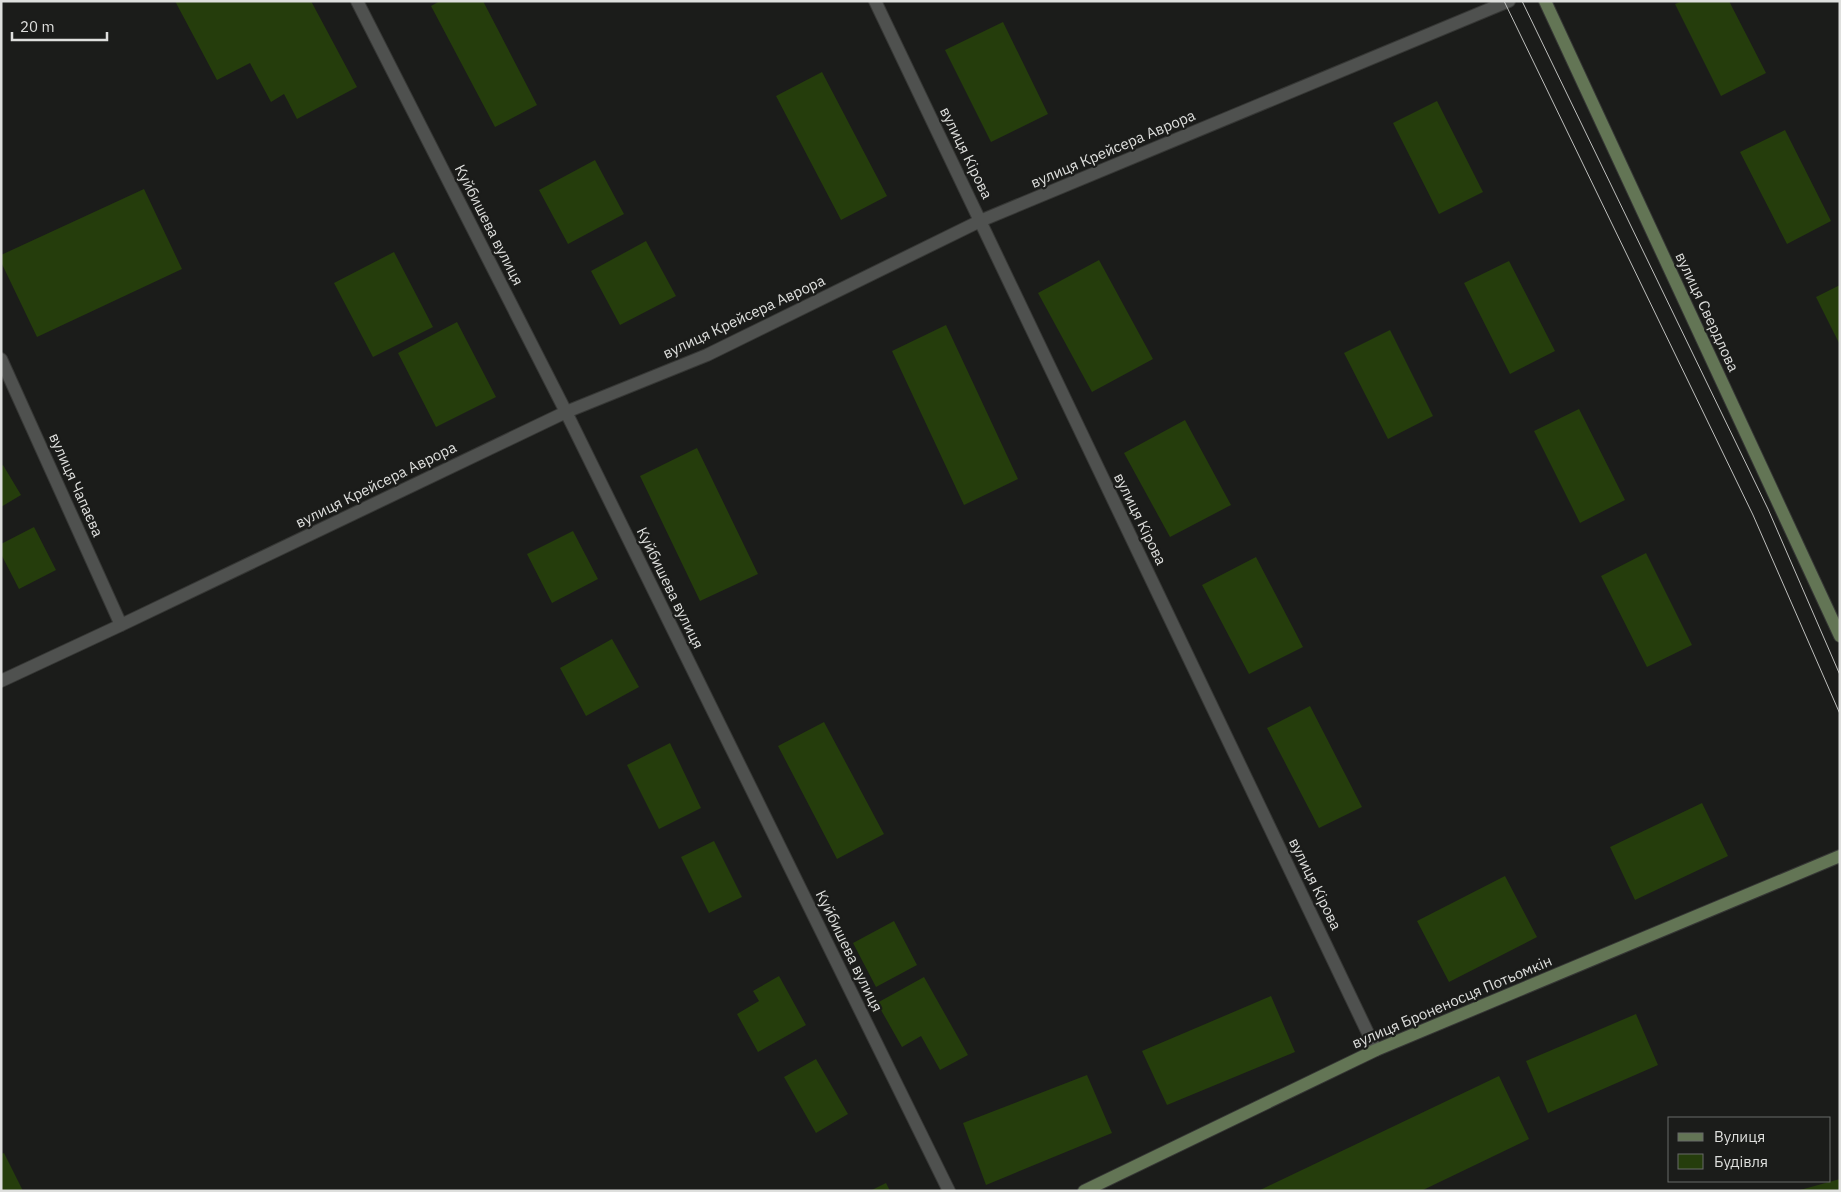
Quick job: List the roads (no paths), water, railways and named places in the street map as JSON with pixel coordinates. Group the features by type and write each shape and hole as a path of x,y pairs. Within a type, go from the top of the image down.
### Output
{"street":[{"name":"Куйбишева вулиця","path":"358,1 566,412 949,1191"},
{"name":"вулиця Кірова","path":"875,1 1376,1050"},
{"name":"вулиця Крейсера Аврора","path":"1,681 566,412 708,355 980,221 1509,1"},
{"name":"вулиця Свердлова","path":"1545,1 1840,636"},
{"name":"вулиця Чапаєва","path":"1,359 121,625"},
{"name":"вулиця Броненосця Потьомкін","path":"1084,1191 1376,1050 1840,856"}],"tram line":[{"path":"1504,1 1753,515 1840,714"},
{"path":"1522,1 1768,509 1840,675"}]}
